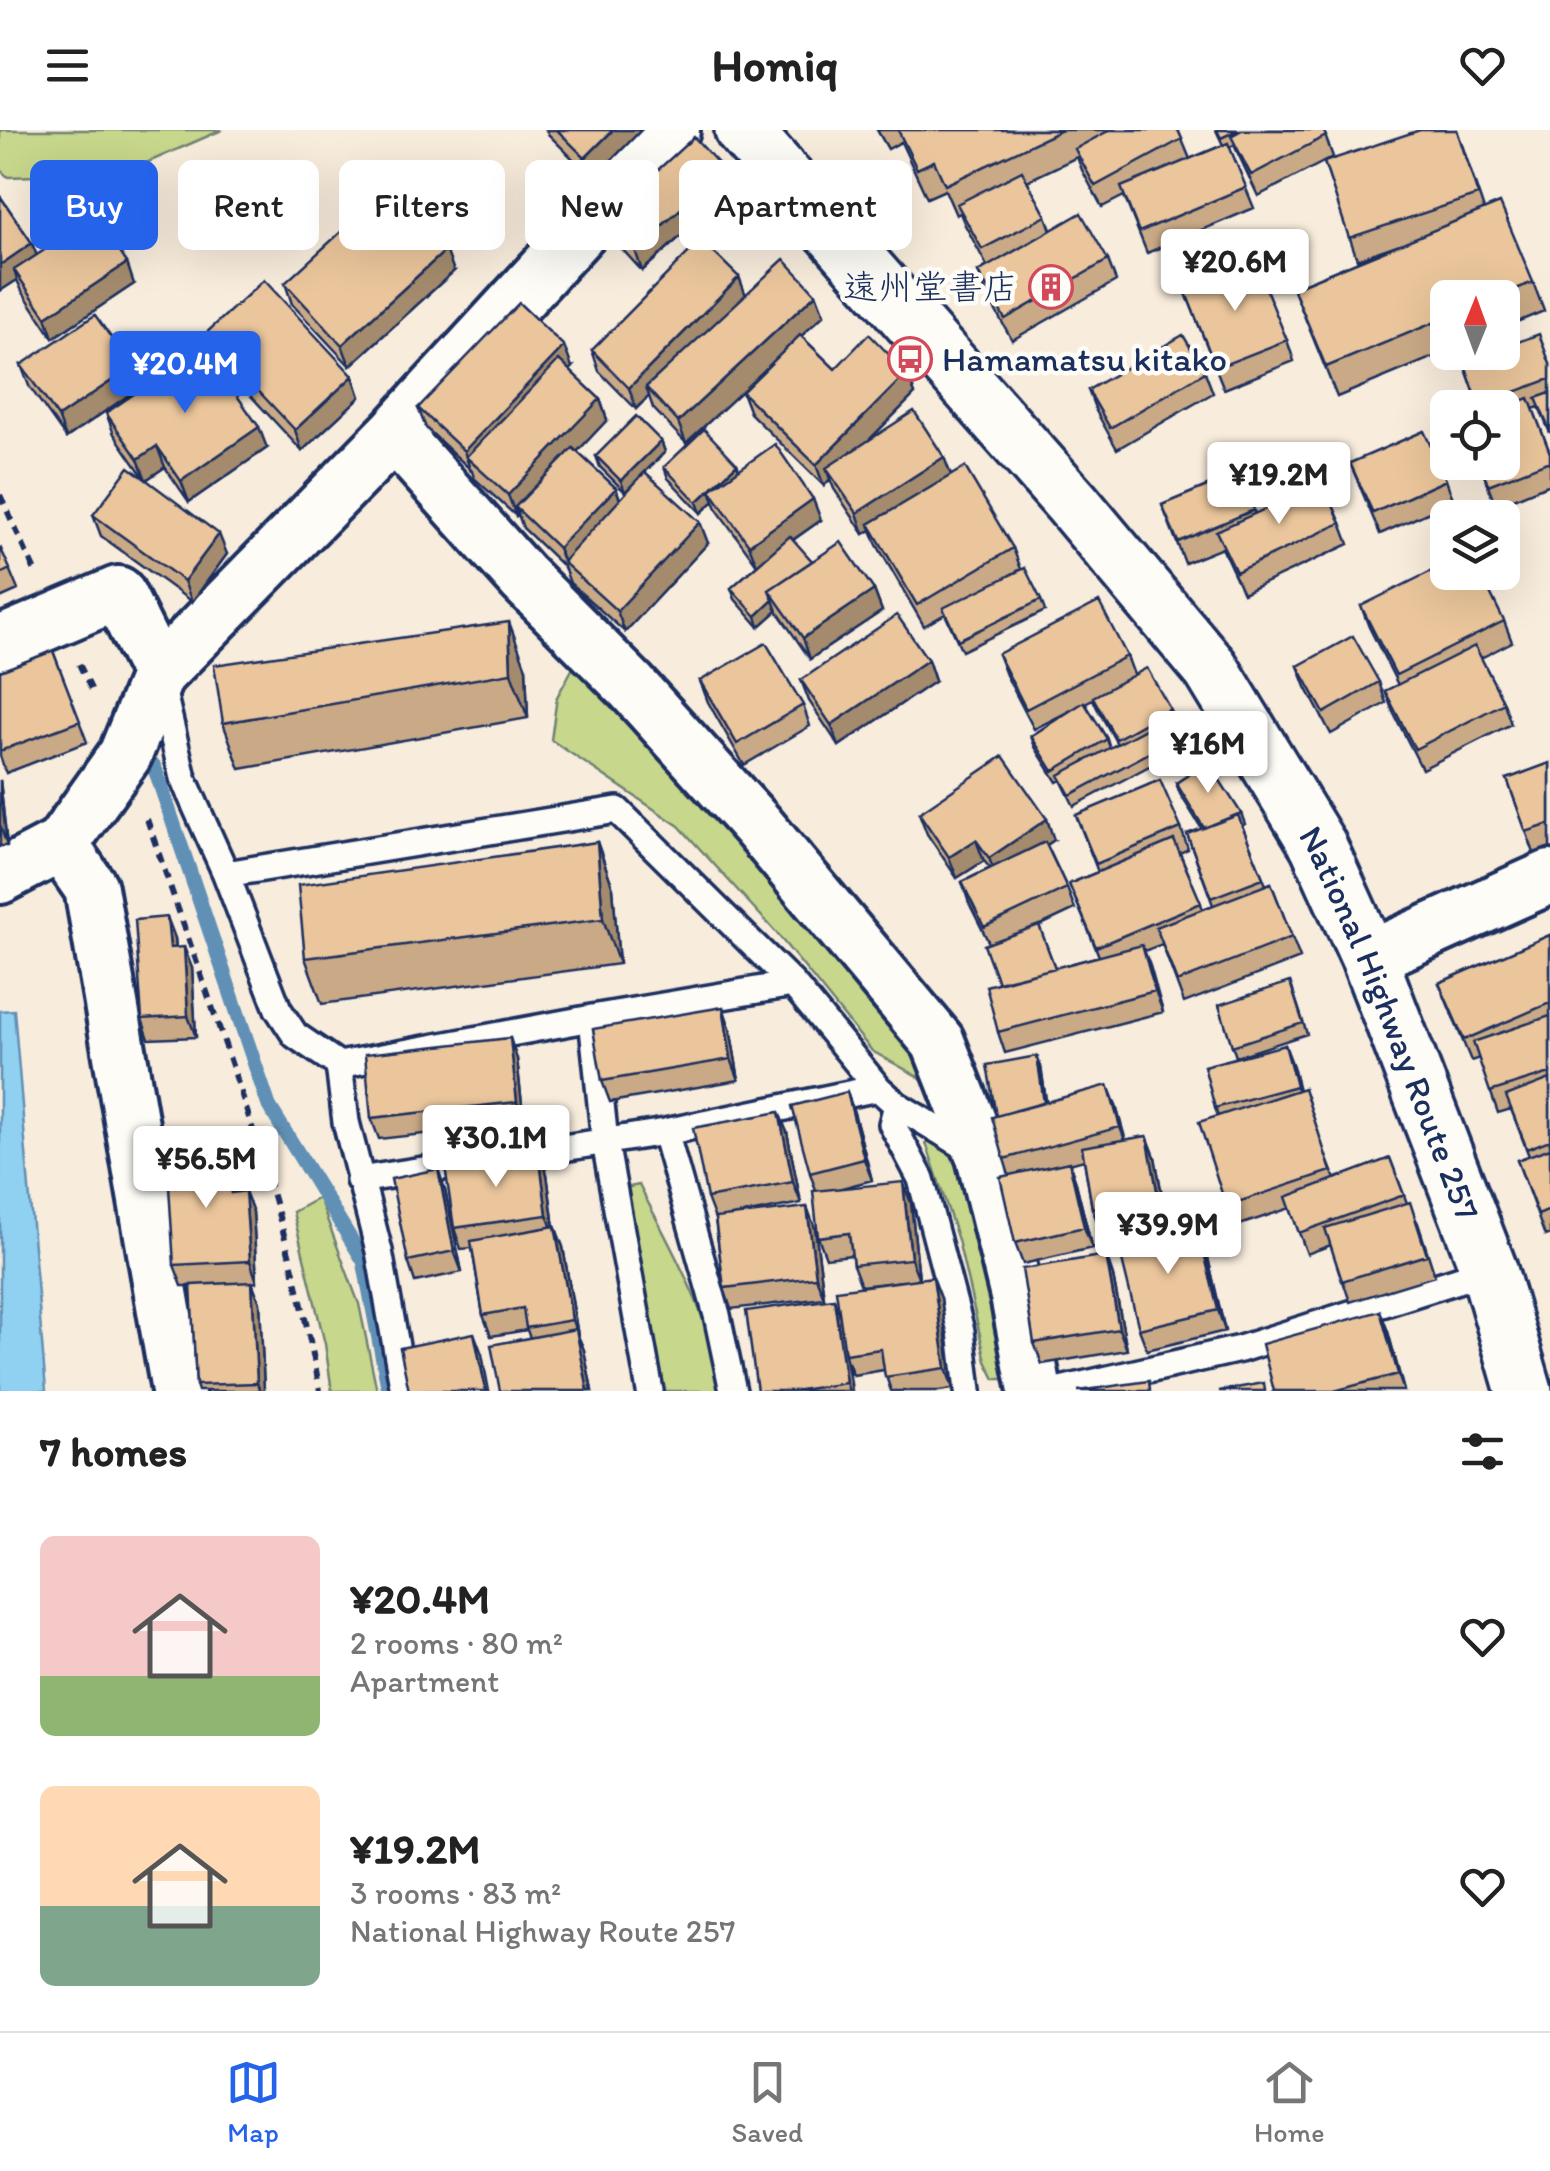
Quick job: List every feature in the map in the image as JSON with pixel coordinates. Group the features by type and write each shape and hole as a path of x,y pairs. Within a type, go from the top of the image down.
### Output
{"highway":[{"name":"National Highway Route 257","path":"743,130 1072,503 1211,669 1318,845 1369,958 1489,1270 1524,1391"}],"street":[{"path":"0,878 61,844 125,755 158,674 394,434 673,130"},
{"path":"394,434 523,578 631,686 757,825 938,1042 983,1156 1035,1391"},
{"path":"0,643 118,593 158,674"},
{"path":"61,844 90,888 178,1391"},
{"path":"1369,958 1550,876"}],"lane":[{"path":"158,674 183,778 226,874 278,1009 295,1035 339,1065 793,984"},
{"path":"226,874 617,810 793,984 888,1096 983,1156"},
{"path":"592,1018 605,1142 650,1391"},
{"path":"339,1065 346,1122 379,1251 404,1391"},
{"path":"359,1180 888,1096"},
{"path":"888,1096 892,1124 920,1179 961,1330 968,1391"},
{"path":"664,1132 717,1314 733,1391"},
{"path":"1056,1391 1240,1349 1489,1270"}],"path":[{"path":"125,755 255,1130 310,1335 320,1391"}],"green space":[{"path":"0,130 222,130 153,160 30,160 30,176 8,177 0,170"},
{"path":"575,664 615,692 921,1040 939,1088 872,1051 774,930 679,826 551,740 557,697"},
{"path":"938,1137 955,1150 975,1179 1006,1379 995,1379 986,1361 958,1240 926,1143"},
{"path":"639,1185 700,1310 719,1391 664,1391 638,1273 625,1188"},
{"path":"319,1198 359,1304 377,1391 332,1391 325,1344 293,1212"}],"water":[{"path":"14,1010 46,1391 0,1391 0,1011"}],"building":[{"path":"557,130 613,130 585,158"},
{"path":"898,130 1062,130 945,185 934,161 917,169"},
{"path":"1110,130 1178,130 1182,139 1095,186 1075,149"},
{"path":"1217,130 1238,130 1221,138"},
{"path":"1242,130 1323,130 1326,136 1251,175 1231,136"},
{"path":"1420,130 1457,130 1478,195 1349,238 1324,162"},
{"path":"694,137 715,160 679,160 679,210 659,228 659,169"},
{"path":"1228,143 1246,187 1139,232 1121,187"},
{"path":"1022,171 1046,216 982,249 957,204"},
{"path":"0,196 30,244 0,265"},
{"path":"1500,203 1533,282 1520,287 1520,280 1430,280 1430,324 1326,367 1293,288"},
{"path":"1081,213 1108,260 1005,319 978,272"},
{"path":"339,234 339,250 446,250 342,345 285,283"},
{"path":"44,250 118,250 127,263 46,317 14,270"},
{"path":"691,250 711,250 739,277 629,388 592,350"},
{"path":"784,259 816,294 678,422 646,387"},
{"path":"1254,260 1287,340 1216,368 1184,288"},
{"path":"264,280 353,376 295,430 205,334"},
{"path":"519,303 564,346 464,451 418,408"},
{"path":"95,315 132,367 58,417 21,365"},
{"path":"869,334 907,373 816,465 742,392 800,335 835,369"},
{"path":"1539,334 1550,364 1550,379 1520,390 1474,390 1466,370 1520,370 1520,341"},
{"path":"1183,335 1205,372 1110,428 1088,390"},
{"path":"203,347 259,427 181,481 157,446 138,459 106,413"},
{"path":"559,360 600,399 508,495 466,457"},
{"path":"1550,393 1550,431 1536,398"},
{"path":"1529,398 1550,461 1520,473 1520,401"},
{"path":"914,411 944,457 857,513 826,468"},
{"path":"636,416 661,441 621,481 596,456"},
{"path":"704,429 737,464 697,502 664,467"},
{"path":"1424,431 1430,444 1430,480 1446,480 1373,513 1350,463"},
{"path":"775,444 813,499 749,545 710,490"},
{"path":"573,448 616,488 558,548 515,507"},
{"path":"129,467 219,534 184,581 93,515"},
{"path":"965,467 1013,548 917,605 869,524"},
{"path":"645,472 700,522 617,611 563,562"},
{"path":"1238,473 1254,510 1178,542 1162,505"},
{"path":"1323,483 1341,523 1236,572 1216,531"},
{"path":"790,536 812,561 769,590 773,600 756,616 731,588"},
{"path":"841,542 874,590 803,638 769,590"},
{"path":"0,547 10,569 0,574"},
{"path":"1025,568 1041,600 958,640 943,608"},
{"path":"1430,572 1430,590 1489,590 1504,621 1396,675 1361,606"},
{"path":"1099,602 1127,656 1026,709 998,654"},
{"path":"897,615 928,660 831,725 801,680"},
{"path":"509,622 511,673 223,723 214,665"},
{"path":"1353,636 1379,682 1324,713 1298,666"},
{"path":"766,643 803,705 737,744 700,681"},
{"path":"1475,646 1504,703 1415,749 1385,691"},
{"path":"53,651 80,721 0,751 0,671"},
{"path":"1147,668 1170,709 1116,739 1093,697"},
{"path":"1084,702 1107,739 1053,771 1031,736"},
{"path":"1153,725 1164,745 1070,795 1059,775"},
{"path":"1003,756 1047,819 989,858 976,840 949,857 919,813"},
{"path":"1208,762 1241,813 1204,828 1176,783"},
{"path":"1550,763 1550,824 1526,832 1507,779"},
{"path":"1160,780 1181,828 1096,864 1076,815"},
{"path":"1238,815 1263,878 1211,898 1187,834"},
{"path":"1174,840 1201,903 1096,947 1069,884"},
{"path":"597,842 603,919 305,958 298,885"},
{"path":"1045,842 1067,888 984,927 962,882"},
{"path":"1271,883 1292,937 1177,982 1156,927"},
{"path":"167,917 170,948 184,947 188,1016 142,1019 135,920"},
{"path":"1039,925 1055,968 998,982 984,945"},
{"path":"1550,935 1550,1003 1464,1040 1439,983"},
{"path":"1142,945 1155,991 998,1032 986,986"},
{"path":"1290,982 1303,1023 1232,1046 1219,1005"},
{"path":"723,1007 731,1059 602,1081 593,1029"},
{"path":"1550,1016 1550,1073 1490,1092 1473,1042"},
{"path":"510,1038 517,1102 371,1118 365,1054"},
{"path":"1285,1045 1296,1086 1215,1108 1204,1066"},
{"path":"1037,1056 1044,1103 996,1116 987,1065"},
{"path":"1550,1079 1550,1140 1527,1149 1506,1096"},
{"path":"1108,1085 1120,1127 1004,1159 992,1117"},
{"path":"1304,1088 1331,1171 1226,1206 1199,1122"},
{"path":"847,1092 864,1159 810,1173 792,1106"},
{"path":"779,1112 793,1182 707,1198 693,1128"},
{"path":"1147,1136 1158,1196 1092,1208 1082,1147"},
{"path":"1550,1148 1550,1210 1538,1215 1517,1160"},
{"path":"229,1152 231,1193 245,1191 250,1261 174,1265 167,1156"},
{"path":"539,1153 547,1215 454,1228 445,1166"},
{"path":"1390,1158 1404,1195 1299,1233 1286,1197"},
{"path":"1069,1162 1084,1227 1015,1243 1000,1177"},
{"path":"438,1169 454,1251 408,1261 391,1179"},
{"path":"903,1182 911,1259 853,1265 849,1233 818,1237 813,1191"},
{"path":"1410,1202 1427,1255 1342,1281 1325,1228"},
{"path":"807,1207 816,1277 724,1288 715,1218"},
{"path":"1197,1224 1218,1310 1139,1329 1118,1244"},
{"path":"555,1226 572,1320 526,1328 523,1308 483,1315 471,1241"},
{"path":"1106,1255 1119,1329 1034,1343 1022,1269"},
{"path":"933,1277 946,1368 885,1377 881,1349 845,1354 836,1290"},
{"path":"252,1282 257,1383 196,1385 191,1285"},
{"path":"834,1299 846,1383 793,1391 757,1391 746,1311"},
{"path":"1380,1311 1398,1374 1334,1391 1274,1391 1262,1344"},
{"path":"576,1329 588,1391 500,1391 491,1345"},
{"path":"474,1333 486,1391 409,1391 400,1348"},
{"path":"1149,1381 1150,1391 1078,1391"},
{"path":"1264,1383 1265,1391 1219,1391"}],"waterway":[{"path":"154,766 269,1106 364,1261 389,1391"}],"place":[{"name":"遠州堂書店","path":"1051,287"},
{"name":"Hamamatsu kitako","path":"910,359"}]}
